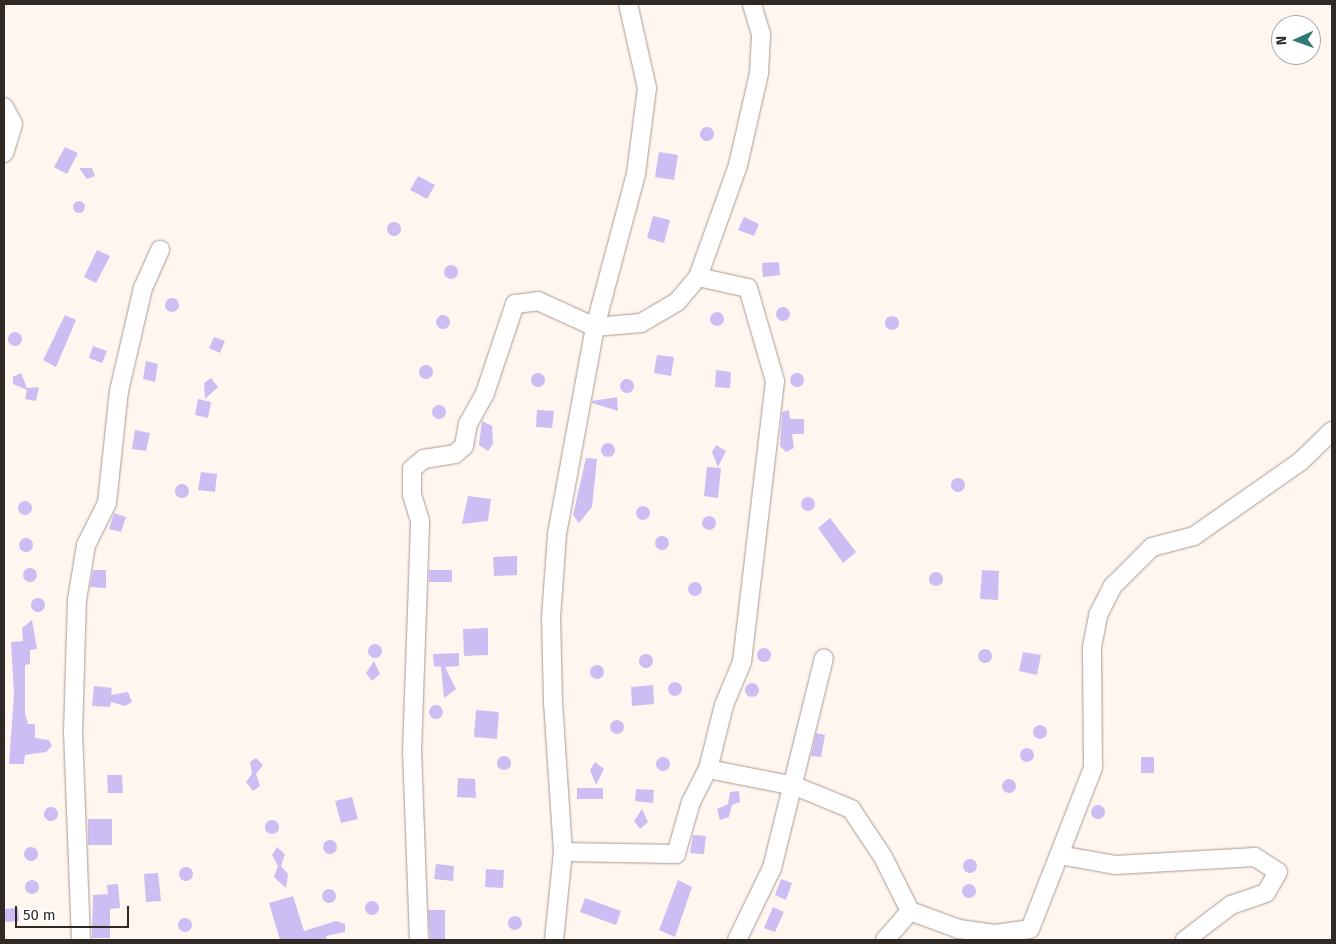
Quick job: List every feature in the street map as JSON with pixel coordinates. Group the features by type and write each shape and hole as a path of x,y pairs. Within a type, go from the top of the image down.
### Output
{"street":[{"path":"554,940 563,852 551,618 557,534 595,327 636,174 647,88 628,4"},
{"path":"419,940 412,753 420,521 412,494 412,468 424,459 455,454 464,446 468,424 485,393 515,304 538,301 595,327 641,323 677,302 698,277 738,165 759,73 761,34 752,4"},
{"path":"4,107 13,124 4,153"},
{"path":"81,940 73,732 77,600 86,545 106,503 118,391 142,288 160,250"},
{"path":"563,852 676,854 691,802 708,769 724,705 742,662 775,380 748,288 698,277"},
{"path":"708,769 795,786 851,809 883,857 892,884 910,911 959,929 995,934 1030,930 1093,768 1092,647 1098,615 1113,586 1152,547 1194,536 1301,461 1332,431"},
{"path":"737,940 772,868 795,786 824,658"},
{"path":"1058,856 1116,865 1255,857 1278,872 1266,893 1231,905 1185,940"},
{"path":"885,940 910,911"}],"building":[{"path":"707,127 712,129 714,134 712,139 707,141 702,139 700,134 702,129"},
{"path":"65,147 78,153 67,174 54,167"},
{"path":"659,152 678,155 674,180 655,177"},
{"path":"79,168 92,168 95,176 87,179"},
{"path":"418,176 435,185 427,199 410,190"},
{"path":"77,201 81,201 85,207 81,213 77,213 73,209 73,205"},
{"path":"653,216 670,220 664,243 647,238"},
{"path":"744,217 759,224 754,236 738,230"},
{"path":"394,222 399,224 401,229 399,234 394,236 389,234 387,229 389,224"},
{"path":"97,250 110,256 96,283 84,277"},
{"path":"779,262 780,275 763,277 762,263"},
{"path":"451,265 456,267 458,272 456,277 451,279 446,277 444,272 446,267"},
{"path":"172,298 177,300 179,305 177,310 172,312 167,310 165,305 167,300"},
{"path":"783,307 788,309 790,314 788,319 783,321 778,319 776,314 778,309"},
{"path":"717,312 722,314 724,319 722,324 717,326 712,324 710,319 712,314"},
{"path":"65,315 76,320 56,367 43,360"},
{"path":"443,315 448,317 450,322 448,327 443,329 438,327 436,322 438,317"},
{"path":"892,316 897,318 899,323 897,328 892,330 887,328 885,323 887,318"},
{"path":"15,332 20,334 22,339 20,344 15,346 10,344 8,339 10,334"},
{"path":"214,337 225,341 220,353 209,348"},
{"path":"93,346 107,351 102,363 89,358"},
{"path":"657,355 674,357 671,376 654,373"},
{"path":"146,361 158,364 155,382 143,379"},
{"path":"426,365 431,367 433,372 431,377 426,379 421,377 419,372 421,367"},
{"path":"716,370 731,372 730,388 715,387"},
{"path":"21,373 27,388 39,387 36,401 25,399 27,390 13,384 13,377"},
{"path":"538,373 543,375 545,380 543,385 538,387 533,385 531,380 533,375"},
{"path":"797,373 802,375 804,380 802,385 797,387 792,385 790,380 792,375"},
{"path":"211,378 218,387 205,399 204,383"},
{"path":"624,379 630,379 634,386 630,393 624,393 620,389 620,383"},
{"path":"617,397 618,411 592,403 592,401"},
{"path":"198,399 211,402 208,418 195,415"},
{"path":"439,405 444,407 446,412 444,417 439,419 434,417 432,412 434,407"},
{"path":"537,410 554,411 552,428 536,427"},
{"path":"789,410 790,419 804,419 804,434 792,434 794,448 786,452 780,446 782,412"},
{"path":"482,421 492,426 493,444 488,451 479,445"},
{"path":"135,430 150,433 146,451 132,449"},
{"path":"608,443 613,445 615,450 613,455 608,457 603,455 601,450 603,445"},
{"path":"716,445 726,451 718,467 712,452"},
{"path":"586,458 597,459 592,507 579,523 573,515"},
{"path":"707,467 721,468 718,498 704,496"},
{"path":"201,472 217,474 215,492 198,490"},
{"path":"958,478 963,480 965,485 963,490 958,492 953,490 951,485 953,480"},
{"path":"179,484 185,484 189,491 185,498 179,498 175,494 175,488"},
{"path":"468,496 491,499 488,521 462,524"},
{"path":"805,497 811,497 815,504 811,511 805,511 801,507 801,501"},
{"path":"25,501 30,503 32,508 30,513 25,515 20,513 18,508 20,503"},
{"path":"643,506 648,508 650,513 648,518 643,520 638,518 636,513 638,508"},
{"path":"114,513 126,517 121,532 109,529"},
{"path":"706,516 712,516 716,523 712,530 706,530 702,526 702,520"},
{"path":"830,518 856,552 843,563 818,528"},
{"path":"662,536 667,538 669,543 667,548 662,550 657,548 655,543 657,538"},
{"path":"23,538 29,538 33,545 29,552 23,552 19,548 19,542"},
{"path":"517,556 517,575 494,576 493,557"},
{"path":"27,568 33,568 37,575 33,582 27,582 23,578 23,572"},
{"path":"93,570 106,570 106,588 90,587"},
{"path":"429,570 452,570 452,582 429,582"},
{"path":"982,570 999,571 998,600 980,599"},
{"path":"936,572 941,574 943,579 941,584 936,586 931,584 929,579 931,574"},
{"path":"695,582 700,584 702,589 700,594 695,596 690,594 688,589 690,584"},
{"path":"35,598 41,598 45,605 41,612 35,612 31,608 31,602"},
{"path":"32,620 37,649 30,650 30,664 25,665 25,713 28,724 35,724 35,738 49,740 52,746 46,752 25,755 24,764 9,764 14,694 11,642 23,641 22,628"},
{"path":"488,628 488,655 464,656 463,629"},
{"path":"372,644 378,644 382,651 378,658 372,658 368,654 368,648"},
{"path":"764,648 769,650 771,655 769,660 764,662 759,660 757,655 759,650"},
{"path":"985,649 990,651 992,656 990,661 985,663 980,661 978,656 980,651"},
{"path":"1023,652 1041,655 1037,675 1019,671"},
{"path":"459,653 459,666 445,667 456,689 444,698 441,667 434,666 433,654"},
{"path":"643,654 649,654 653,661 649,668 643,668 639,664 639,658"},
{"path":"374,661 380,674 372,681 366,673"},
{"path":"597,665 602,667 604,672 602,677 597,679 592,677 590,672 592,667"},
{"path":"672,682 678,682 682,689 678,696 672,696 668,692 668,686"},
{"path":"752,683 757,685 759,690 757,695 752,697 747,695 745,690 747,685"},
{"path":"653,685 654,704 632,706 631,687"},
{"path":"94,686 112,688 111,695 128,692 132,702 125,706 111,702 110,707 92,706"},
{"path":"433,705 439,705 443,712 439,719 433,719 429,715 429,709"},
{"path":"476,710 499,712 497,739 474,737"},
{"path":"617,720 622,722 624,727 622,732 617,734 612,732 610,727 612,722"},
{"path":"1037,725 1043,725 1047,732 1043,739 1037,739 1033,735 1033,729"},
{"path":"816,733 825,735 821,757 811,756"},
{"path":"1024,748 1030,748 1034,755 1030,762 1024,762 1020,758 1020,752"},
{"path":"501,756 507,756 511,763 507,770 501,770 497,766 497,760"},
{"path":"663,757 668,759 670,764 668,769 663,771 658,769 656,764 658,759"},
{"path":"1141,757 1154,757 1154,773 1141,773"},
{"path":"256,758 263,765 256,774 260,786 253,791 246,782 252,774 250,762"},
{"path":"595,762 604,769 596,785 590,770"},
{"path":"107,775 122,775 123,793 108,793"},
{"path":"458,778 475,779 476,798 457,797"},
{"path":"1006,779 1012,779 1016,786 1012,793 1006,793 1002,789 1002,783"},
{"path":"577,788 603,788 603,799 577,799"},
{"path":"636,789 654,790 653,803 635,801"},
{"path":"739,791 740,802 732,805 729,817 720,820 717,809 728,804 730,792"},
{"path":"352,797 358,819 341,823 335,801"},
{"path":"1098,805 1103,807 1105,812 1103,817 1098,819 1093,817 1091,812 1093,807"},
{"path":"51,807 56,809 58,814 56,819 51,821 46,819 44,814 46,809"},
{"path":"642,809 648,822 640,829 634,821"},
{"path":"88,819 112,819 112,845 88,845"},
{"path":"269,820 275,820 279,827 275,834 269,834 265,830 265,824"},
{"path":"693,835 706,836 704,854 690,853"},
{"path":"330,840 335,842 337,847 335,852 330,854 325,852 323,847 325,842"},
{"path":"31,847 36,849 38,854 36,859 31,861 26,859 24,854 26,849"},
{"path":"277,847 285,854 281,866 288,874 286,888 274,877 278,866 272,855"},
{"path":"967,859 973,859 977,866 973,873 967,873 963,869 963,863"},
{"path":"436,864 454,866 453,881 434,879"},
{"path":"186,867 191,869 193,874 191,879 186,881 181,879 179,874 181,869"},
{"path":"486,869 504,870 503,888 485,887"},
{"path":"158,873 161,901 146,902 144,874"},
{"path":"781,879 792,883 786,900 775,895"},
{"path":"32,880 37,882 39,887 37,892 32,894 27,892 25,887 27,882"},
{"path":"678,880 692,887 675,937 659,930"},
{"path":"118,884 120,908 110,909 110,938 92,938 93,895 108,894 107,885"},
{"path":"966,884 972,884 976,891 972,898 966,898 962,894 962,888"},
{"path":"329,889 334,891 336,896 334,901 329,903 324,901 322,896 324,891"},
{"path":"293,896 304,931 336,921 345,924 345,932 326,936 327,940 280,940 269,903"},
{"path":"585,898 621,911 616,925 580,912"},
{"path":"372,901 377,903 379,908 377,913 372,915 367,913 365,908 367,903"},
{"path":"773,907 784,912 775,932 764,928"},
{"path":"18,908 19,921 4,922 4,909"},
{"path":"428,910 445,910 445,940 430,940"},
{"path":"515,916 520,918 522,923 520,928 515,930 510,928 508,923 510,918"},
{"path":"185,918 190,920 192,925 190,930 185,932 180,930 178,925 180,920"}]}
